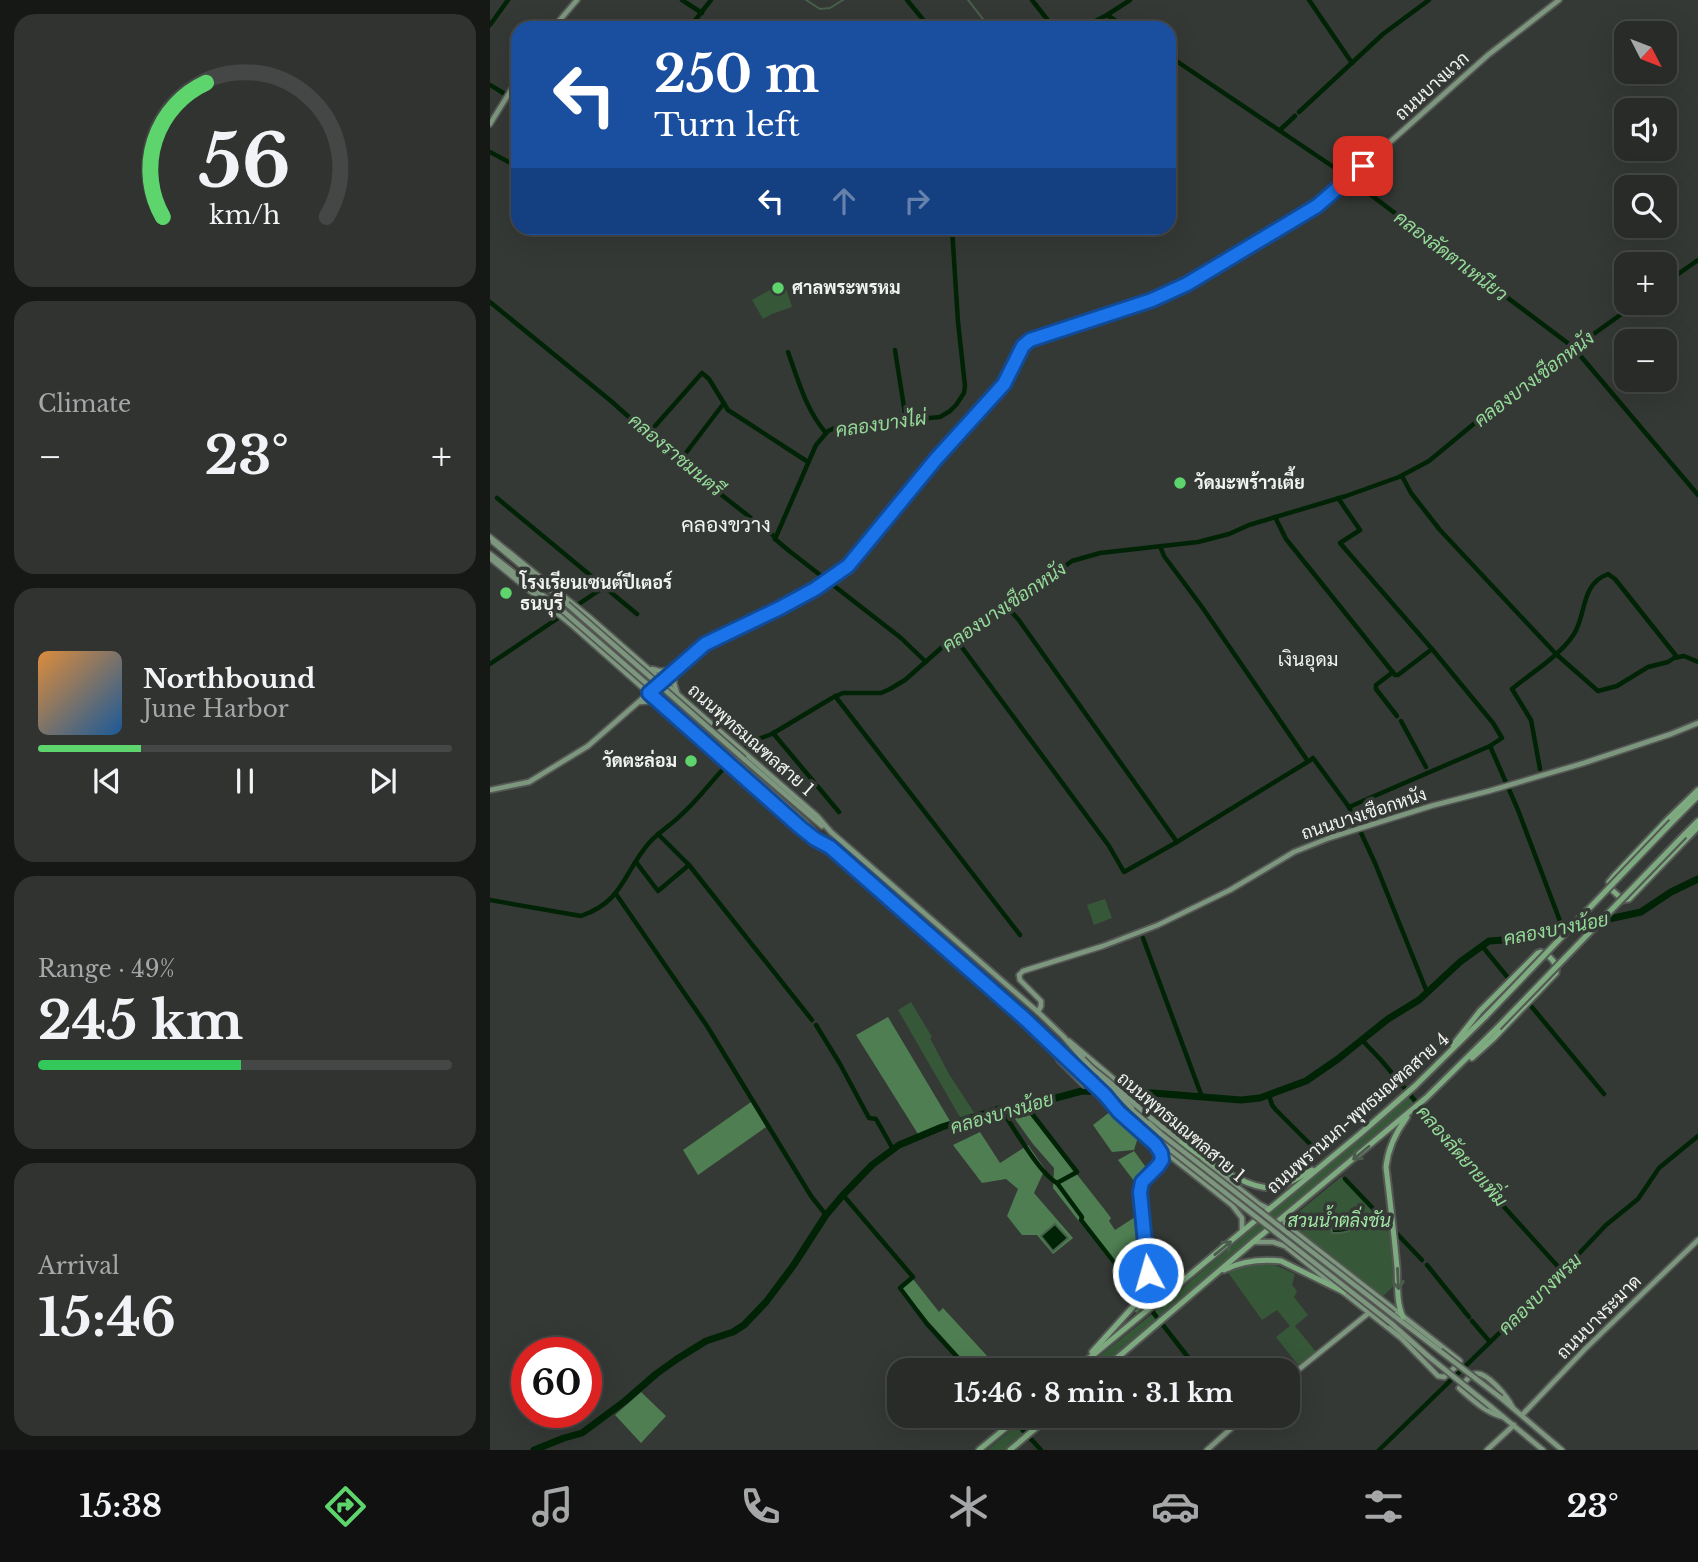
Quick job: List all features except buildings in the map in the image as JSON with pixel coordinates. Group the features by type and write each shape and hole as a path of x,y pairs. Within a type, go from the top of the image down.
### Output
{"main road":[{"path":"559,21 577,0"},
{"name":"ถนนบางแวก","path":"490,790 521,785 537,778 588,746 709,642 780,608 837,574 854,559 911,488 1004,384 1023,346 1030,340 1152,300 1187,284 1311,210 1346,182 1488,54 1559,0"},
{"path":"490,124 511,90"},
{"name":"ถนนพุทธมณฑลสาย 1","path":"490,538 567,601 744,759 1038,1012 1161,1134 1501,1398 1562,1450"},
{"name":"ถนนพุทธมณฑลสาย 1","path":"490,556 624,670 801,828 830,847"},
{"name":"ถนนพุทธมณฑลสาย 1","path":"490,556 562,610 739,764 1024,1018 1156,1142 1391,1323 1543,1450"},
{"name":"ถนนพุทธมณฑลสาย 1","path":"567,601 588,615 647,666 817,816 831,832"},
{"path":"624,670 639,679 646,677 647,670 637,658"},
{"path":"647,666 660,671 675,670 677,693"},
{"path":"686,725 669,707 667,699 676,697 692,707"},
{"path":"636,704 651,701 662,704"},
{"name":"ถนนบางเชือกหนัง","path":"1038,1012 1041,1001 1020,980 1019,975 1023,971 1103,946 1157,925 1230,890 1294,852 1354,829 1643,744 1698,723"},
{"path":"1698,793 1666,821 1614,876 1609,882 1612,890 1623,900 1629,900 1698,827"},
{"name":"ถนนพรานนก-พุทธมณฑลสาย 4","path":"1089,1358 1415,1086 1486,1016 1698,793"},
{"name":"ถนนพรานนก-พุทธมณฑลสาย 4","path":"1117,1358 1452,1074 1698,821"},
{"path":"1438,1064 1486,1005 1538,953 1541,951 1546,954 1557,967 1553,977 1486,1046 1452,1074"},
{"path":"1045,1038 1060,1061 1084,1085 1114,1083 1115,1080 1063,1036"},
{"path":"1093,1069 1259,1205 1270,1209"},
{"path":"1403,1317 1400,1310 1386,1167 1391,1143 1413,1109"},
{"path":"1156,1142 1238,1211 1242,1219 1242,1232"},
{"path":"1086,1358 1141,1296 1148,1273 1140,1192 1142,1182 1162,1160 1156,1142"},
{"path":"1181,1143 1247,1183 1270,1188 1285,1184 1323,1164"},
{"path":"1219,1194 1228,1194 1232,1183"},
{"path":"1284,1217 1285,1224 1459,1360 1459,1364 1441,1377 1401,1338"},
{"name":"ถนนบางระมาด","path":"1522,1415 1698,1240"},
{"path":"1253,1242 1273,1242 1285,1246 1401,1338 1426,1354"},
{"path":"1304,1261 1302,1254 1307,1248 1317,1249"},
{"path":"1216,1274 1245,1261 1281,1261 1345,1292"},
{"path":"1300,1368 1370,1312"},
{"path":"1411,1323 1422,1337"},
{"path":"1503,1417 1485,1410 1461,1390 1461,1386 1477,1373 1486,1377 1508,1398 1513,1408"},
{"path":"1487,1450 1514,1425"},
{"path":"979,1450 1006,1428"},
{"path":"1010,1450 1035,1428"},
{"path":"1207,1450 1232,1428"}],"green space":[{"path":"784,282 792,307 763,319 752,300"},
{"path":"1105,899 1112,918 1094,925 1087,905"},
{"path":"911,1002 932,1037 930,1038 949,1074 975,1114 961,1119 898,1010"},
{"path":"1408,1097 1413,1103 1160,1318 1155,1311"},
{"name":"สวนน้ำตลิ่งชัน","path":"1341,1177 1393,1230 1397,1283 1383,1296 1289,1220"},
{"path":"1236,1264 1275,1265 1295,1274 1292,1285 1297,1291 1294,1297 1308,1315 1295,1326 1316,1352 1300,1364 1300,1358 1292,1358 1276,1337 1290,1326 1277,1310 1262,1320 1227,1271"},
{"path":"1152,1314 1157,1320 1113,1358 1097,1358"},
{"path":"1014,1428 1018,1428 1024,1435 1006,1450 987,1450"}],"shaded area":[{"path":"888,1017 950,1122 918,1134 856,1035"},
{"path":"751,1102 766,1127 698,1175 683,1150"},
{"path":"1027,1111 1111,1218 1109,1221 1115,1230 1135,1217 1152,1239 1147,1242 1176,1279 1136,1313 1128,1302 1135,1293 1053,1188 1054,1168 1015,1119"},
{"path":"1111,1111 1139,1134 1134,1150 1112,1152 1093,1125"},
{"path":"980,1132 1000,1163 1028,1145 1045,1169 1034,1193 1073,1238 1053,1254 1037,1235 1022,1235 1007,1216 1018,1189 1006,1179 982,1183 953,1145"},
{"path":"1134,1151 1145,1166 1142,1177 1134,1181 1118,1160"},
{"path":"1344,1214 1353,1216 1358,1223 1346,1232 1332,1233 1331,1222"},
{"path":"1055,1224 1068,1238 1053,1251 1041,1236"},
{"path":"913,1279 939,1312 943,1308 989,1358 961,1358 901,1288"},
{"path":"641,1392 666,1416 641,1443 615,1415"}],"waterway":[{"path":"490,25 508,0"},
{"path":"682,0 702,13"},
{"path":"694,21 711,0"},
{"path":"806,0 820,9 830,8 843,0"},
{"path":"907,0 924,21"},
{"path":"968,0 984,21"},
{"path":"1032,0 1048,21"},
{"name":"คลองบางไผ่","path":"1095,21 1130,0"},
{"path":"1309,0 1352,63"},
{"path":"1299,112 1383,34 1429,0"},
{"name":"คลองลัดตาเหนียว","path":"1107,15 1116,21"},
{"name":"คลองลัดตาเหนียว","path":"1176,61 1335,168 1573,347 1698,495"},
{"path":"490,85 505,94"},
{"path":"1280,130 1295,116"},
{"path":"490,152 511,163"},
{"name":"คลองบางไผ่","path":"775,539 816,445 828,431 837,427 940,417 950,411 964,393 952,235"},
{"name":"คลองบางเชือกหนัง","path":"1677,275 1698,260"},
{"name":"คลองราชมนตรี","path":"490,302 611,401 677,460 901,638 926,662"},
{"name":"คลองบางเชือกหนัง","path":"741,752 753,741 772,734 843,693 881,693 890,689 905,680 948,642 1072,561 1100,553 1198,542 1399,477 1429,461 1511,393 1620,315"},
{"path":"895,350 906,420"},
{"path":"788,352 808,405 826,433"},
{"path":"648,434 702,373 709,379 728,410 808,462"},
{"path":"679,462 724,403"},
{"path":"1402,476 1411,493 1440,530 1556,654 1598,691 1617,686 1648,667 1674,658 1684,656 1698,662"},
{"path":"497,498 637,614"},
{"path":"1338,498 1360,530 1340,543 1432,649 1493,723 1502,738 1490,746 1518,810 1563,929"},
{"path":"1275,517 1286,539 1395,675 1432,649"},
{"path":"1160,546 1164,556 1307,760 1313,758 1349,807 1375,863 1427,992"},
{"path":"1540,769 1531,720 1512,689 1568,642 1578,626 1588,592 1599,579 1608,574 1615,579 1677,657"},
{"path":"490,664 604,587"},
{"path":"1006,606 1177,842"},
{"path":"955,638 1109,846 1124,872 1309,761"},
{"path":"1393,672 1376,685 1376,689 1397,716"},
{"path":"835,696 1020,935"},
{"path":"1401,721 1426,767"},
{"path":"773,733 839,812"},
{"path":"1349,807 1490,746"},
{"name":"คลองบางเชือกหนัง","path":"490,900 581,916 595,910 615,894 649,843 688,809 729,763"},
{"path":"658,834 689,865 812,1020"},
{"path":"636,862 658,891 689,865"},
{"name":"คลองบางน้อย","path":"534,1450 582,1433 677,1359 706,1341 733,1332 744,1325 766,1302 826,1215 843,1195 872,1165 899,1145 942,1127 999,1109 1026,1106 1082,1091 1241,1100 1260,1098 1306,1081 1388,1019 1419,1000 1460,962 1489,941 1518,939 1641,912 1671,892 1698,879"},
{"path":"616,894 707,1026 811,1196 826,1215"},
{"path":"1143,938 1202,1097"},
{"path":"1482,946 1509,979"},
{"path":"1531,1006 1604,1094"},
{"path":"816,1025 869,1118 876,1119 893,1149"},
{"name":"คลองลัดยายเพิ่ม","path":"1362,1040 1562,1271"},
{"path":"1269,1095 1276,1110 1319,1153"},
{"path":"1026,1106 1077,1172 1057,1183 1082,1217 1081,1220 1189,1358"},
{"path":"1001,1109 1035,1160 1057,1183"},
{"name":"คลองบางพรม","path":"1379,1450 1556,1278 1606,1225 1638,1199 1659,1168 1698,1136"},
{"path":"1345,1179 1422,1260"},
{"path":"843,1195 913,1277 900,1288 927,1324 958,1358"},
{"path":"1427,1265 1469,1317"},
{"path":"1472,1321 1490,1342"},
{"path":"1021,1428 1041,1450"}],"place":[{"name":"ศาลพระพรหม","path":"778,288"},
{"name":"วัดมะพร้าวเตี้ย","path":"1180,483"},
{"name":"โรงเรียนเซนต์ปีเตอร์ ธนบุรี","path":"506,593"},
{"name":"วัดตะล่อม","path":"691,761"}],"district":[{"name":"คลองขวาง","path":"726,525"},
{"name":"เงินอุดม","path":"1308,659"}],"route":[{"path":"1148,1273 1140,1192 1142,1182 1162,1160 1155,1144 1024,1018 830,847 801,828 649,693 705,644 760,619 815,589 848,566 911,488 1004,384 1023,346 1030,340 1152,300 1187,284 1317,206 1363,166"}]}
